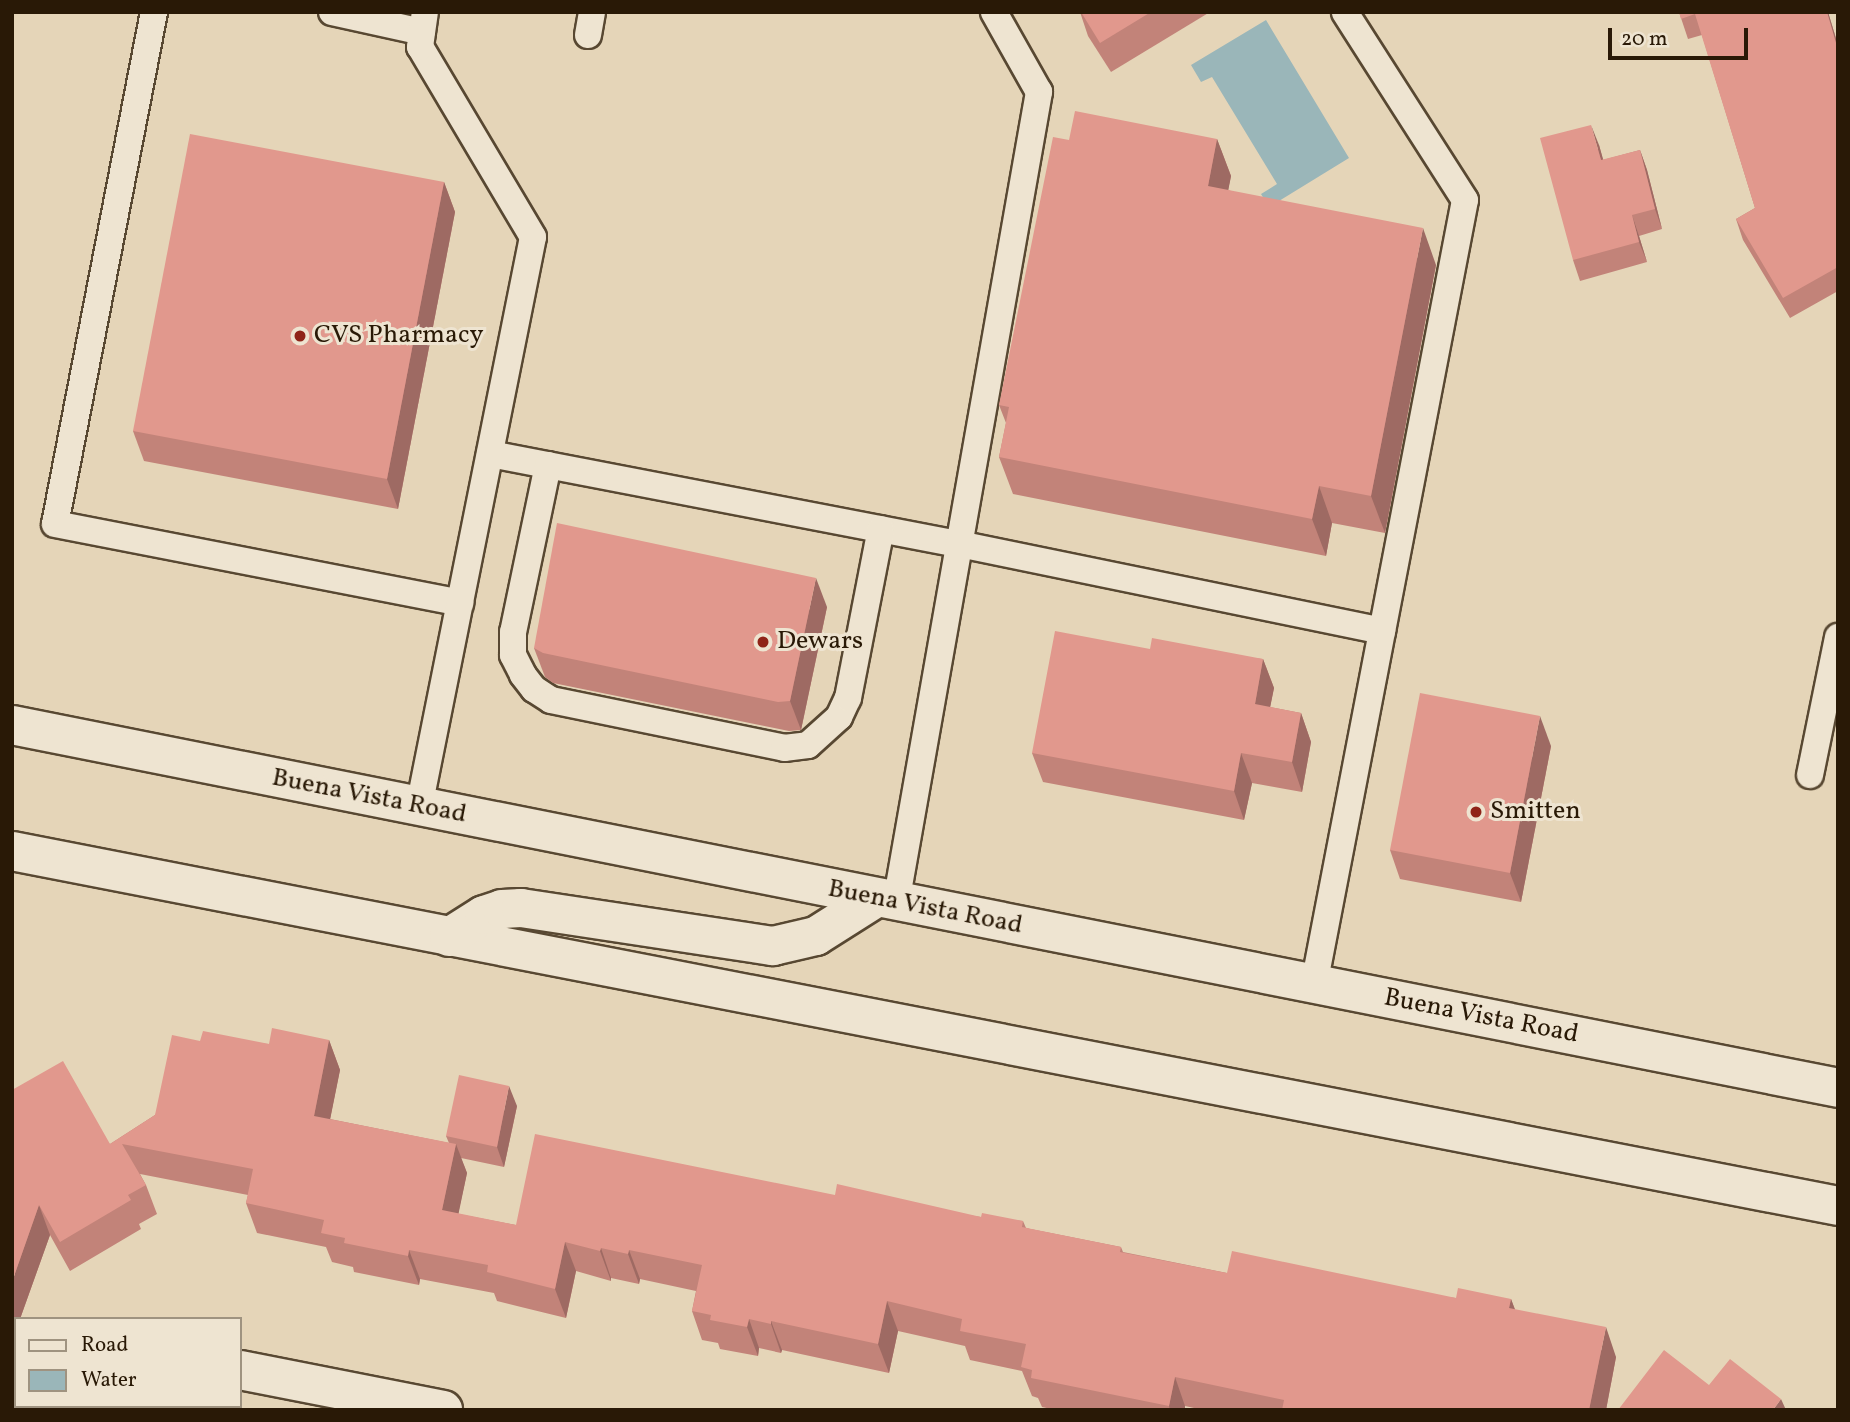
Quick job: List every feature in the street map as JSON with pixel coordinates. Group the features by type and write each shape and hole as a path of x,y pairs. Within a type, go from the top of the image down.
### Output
{"main road":[{"name":"Buena Vista Road","path":"12,725 1838,1088"},
{"path":"12,851 1838,1206"},
{"path":"449,937 484,915 502,909 521,908 773,946 816,936 886,900"},
{"path":"242,1370 443,1410"}],"lane":[{"path":"154,12 55,524 460,603"},
{"path":"332,12 423,22 420,47 534,237 419,807"},
{"path":"886,900 959,544 1039,92 994,12"},
{"path":"1314,985 1465,200 1345,12"},
{"path":"490,454 881,528 1382,631"},
{"path":"548,465 513,632 513,655 534,689 551,700 784,748 808,745 826,732 844,707 854,669 881,528"},
{"path":"1810,775 1838,637"}],"water":[{"path":"1266,20 1349,158 1269,207 1261,194 1277,184 1212,77 1201,82 1191,65"}],"building":[{"path":"1081,12 1151,12 1100,43"},
{"path":"1679,12 1827,12 1838,50 1838,267 1783,298 1736,219 1755,208 1695,14 1681,19"},
{"path":"1075,111 1217,139 1208,186 1423,228 1371,496 1319,486 1312,519 999,457 1009,407 999,405 1053,137 1069,140"},
{"path":"1591,125 1601,160 1640,150 1655,209 1632,215 1639,242 1573,260 1540,138"},
{"name":"CVS Pharmacy","path":"190,134 444,182 387,479 133,431"},
{"path":"557,523 816,578 790,701 778,702 543,653 534,648"},
{"path":"1055,631 1150,649 1152,638 1263,659 1255,704 1301,713 1292,762 1241,753 1234,791 1032,753"},
{"name":"Smitten","path":"1420,693 1540,716 1510,873 1390,850"},
{"path":"272,1028 329,1040 314,1116 456,1144 442,1210 516,1225 535,1134 835,1195 837,1184 981,1217 982,1213 1023,1221 1022,1227 1121,1247 1120,1252 1227,1273 1232,1251 1456,1298 1458,1288 1511,1299 1509,1308 1606,1327 1589,1410 1282,1410 1284,1400 1175,1377 1169,1406 1031,1378 1032,1370 1021,1367 1026,1344 960,1331 962,1319 887,1301 878,1344 771,1321 771,1324 749,1319 747,1327 710,1320 711,1315 692,1311 702,1265 629,1250 628,1254 601,1248 600,1251 565,1242 555,1289 487,1272 488,1265 409,1250 408,1256 344,1243 345,1238 321,1233 324,1220 246,1203 253,1169 122,1144 146,1185 128,1195 131,1200 60,1242 39,1205 12,1282 12,1090 63,1061 110,1144 155,1115 172,1035 200,1041 203,1031 269,1044"},
{"path":"459,1075 509,1086 497,1147 446,1136"},
{"path":"1664,1350 1709,1385 1730,1359 1781,1399 1773,1410 1618,1410"}],"place":[{"name":"CVS Pharmacy","path":"300,336"},
{"name":"Dewars","path":"763,642"},
{"name":"Smitten","path":"1476,812"}]}
